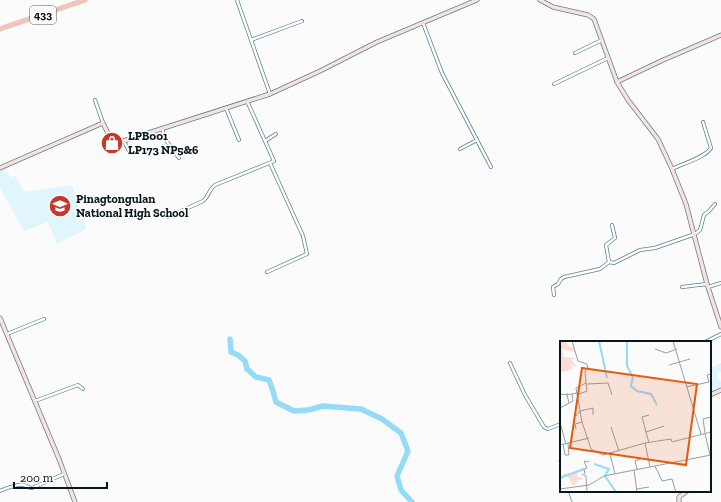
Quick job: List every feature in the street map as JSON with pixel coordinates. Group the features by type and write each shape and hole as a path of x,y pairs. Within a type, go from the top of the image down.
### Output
{"main road":[{"name":"433","path":"0,29 86,0"}],"street":[{"path":"237,0 270,94"},
{"path":"95,100 103,123 112,142 117,143 270,94 378,42 476,0"},
{"path":"540,0 553,7 591,17 596,23 617,82 628,100 658,139 672,169 686,204 707,285 721,327"},
{"path":"251,40 302,21"},
{"path":"423,22 442,73 491,167"},
{"path":"617,82 721,35"},
{"path":"575,53 603,40"},
{"path":"554,84 609,58"},
{"path":"168,217 206,199 209,190 215,185 270,163 274,160 246,101"},
{"path":"226,108 239,140"},
{"path":"672,169 710,150 711,148 703,122"},
{"path":"0,168 103,123"},
{"path":"162,128 165,139 179,158"},
{"path":"265,141 276,134"},
{"path":"460,149 477,140"},
{"path":"124,141 130,153 137,151"},
{"path":"267,272 307,254 303,236 270,163"},
{"path":"554,295 553,287 557,285 564,276 600,269 609,262 614,263 640,250 655,248 695,234 700,230 704,215 715,204"},
{"path":"609,262 606,245 615,238 612,225"},
{"path":"682,287 721,283"},
{"path":"0,318 75,502"},
{"path":"7,334 44,319"},
{"path":"707,341 721,334"},
{"path":"510,363 525,395 544,427 548,428 560,424"},
{"path":"34,401 78,384 83,389"},
{"path":"0,491 20,485 25,485 32,488 64,474"},
{"path":"679,502 679,497 686,492"}],"shaded area":[{"path":"5,168 11,178 15,176 24,192 72,185 86,229 57,244 48,222 24,231 0,188 0,171"},
{"path":"721,363 721,372 717,374 721,382 721,387 711,392 711,368"}],"waterway":[{"path":"230,339 231,352 238,355 245,361 247,369 256,377 269,380 276,402 294,411 308,410 323,406 361,409 382,419 401,433 408,451 397,476 401,490 412,502"},
{"path":"568,492 572,502"}],"place":[{"name":"LPB001 LP173 NP5&6","path":"112,143"},
{"name":"Pinagtongulan National High School","path":"60,206"}]}
